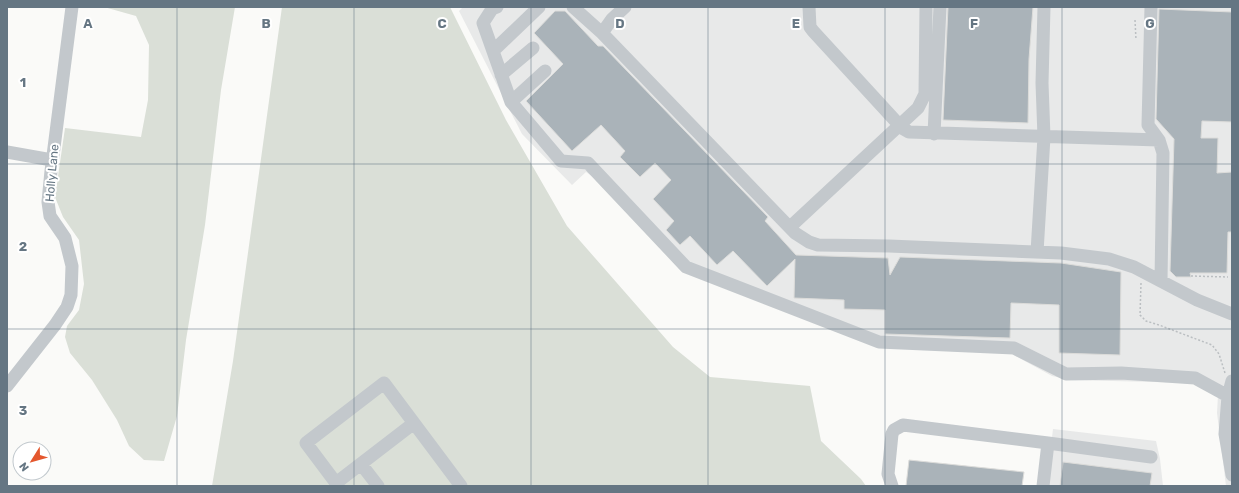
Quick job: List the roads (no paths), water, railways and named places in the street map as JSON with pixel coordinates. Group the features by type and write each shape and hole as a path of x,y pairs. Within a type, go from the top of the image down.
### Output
{"street":[{"name":"Holly Lane","path":"7,386 55,325 67,307 71,295 72,266 65,238 50,216 48,202 72,7"},
{"path":"497,7 492,9 483,23 512,102 561,161 588,163 686,267 880,342 1014,348 1066,374 1121,373 1195,378 1228,396"},
{"path":"493,51 539,7"},
{"path":"573,7 602,33 790,227 809,242 818,246 889,246 1037,252 1109,258 1134,267 1197,300 1232,314"},
{"path":"602,33 612,19 625,7"},
{"path":"809,7 810,27 812,31 898,124 909,132 1159,140"},
{"path":"926,7 931,61 930,133"},
{"path":"790,227 898,124 918,108 925,94 940,7"},
{"path":"1037,252 1044,136 1042,83 1044,7"},
{"path":"1151,7 1148,126 1159,140 1163,153 1161,281"},
{"path":"502,75 533,48"},
{"path":"512,102 545,71"},
{"path":"925,94 930,133"},
{"path":"7,152 52,160"},
{"path":"1228,377 1225,434 1232,475"},
{"path":"414,423 336,482 306,443 384,383 414,423 461,486"},
{"path":"892,486 888,474 892,434 894,430 903,425 1151,457"},
{"path":"1043,486 1048,443"},
{"path":"361,464 378,486"}]}
